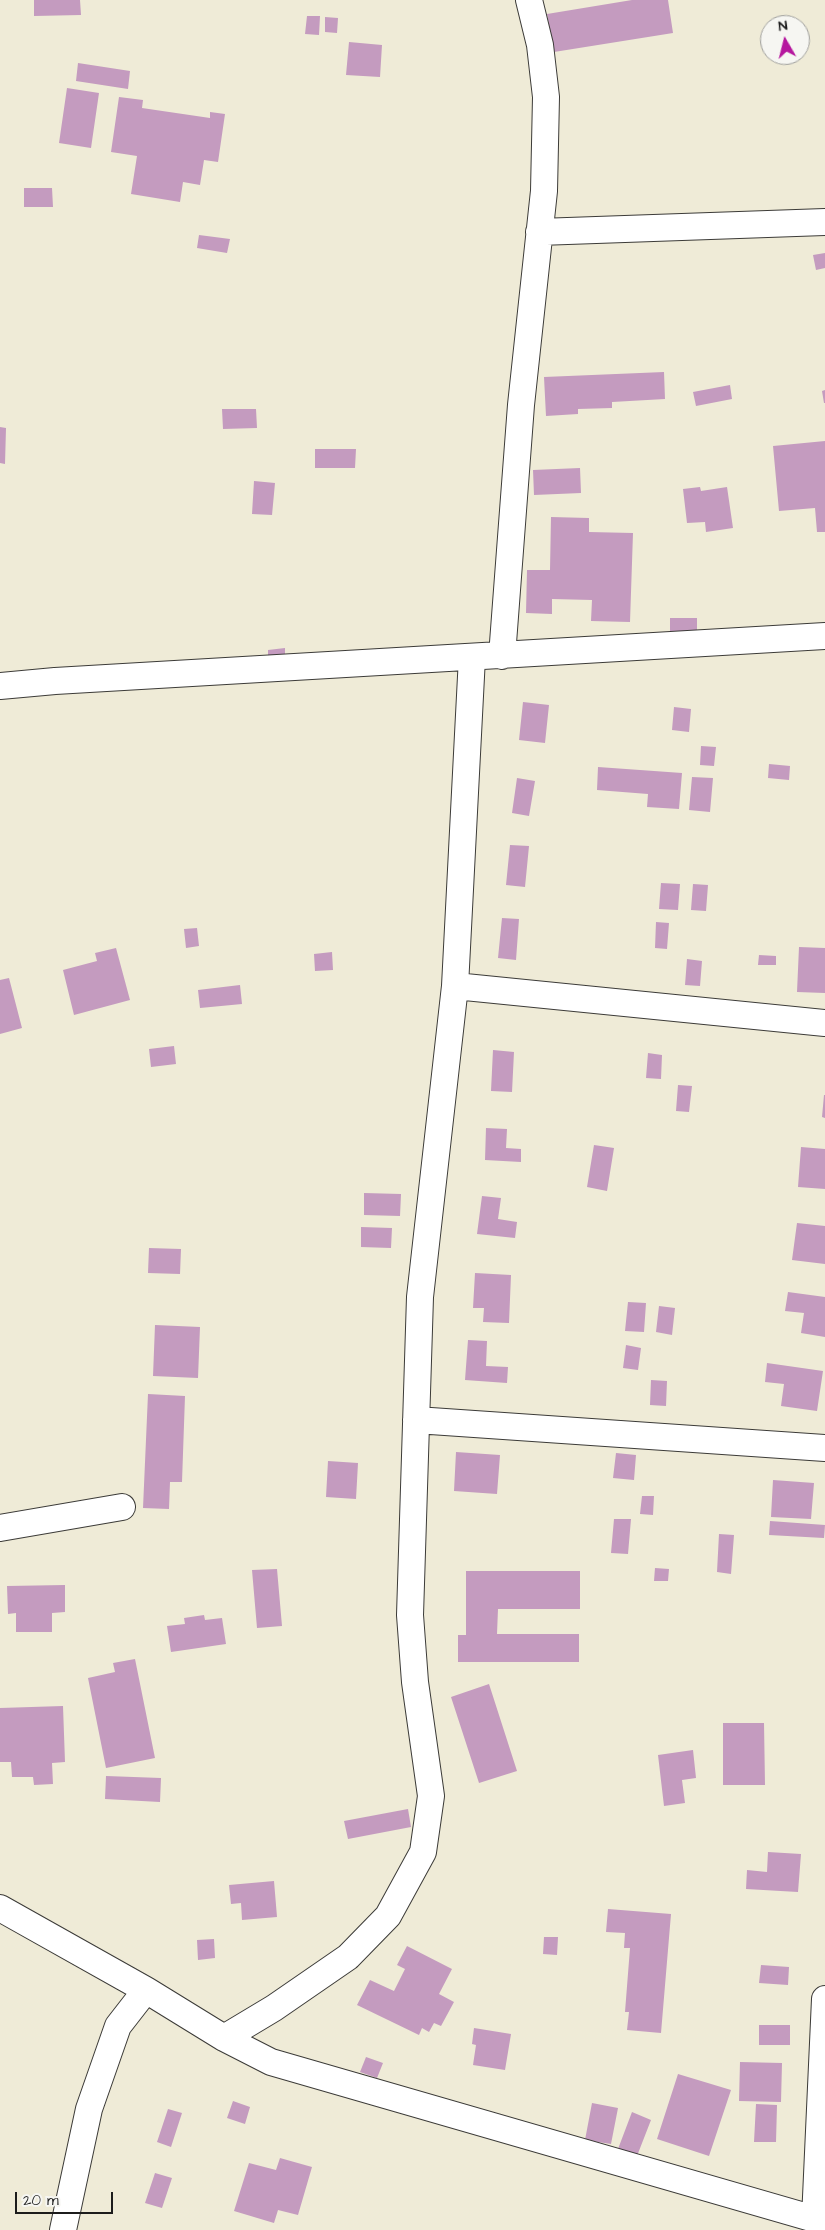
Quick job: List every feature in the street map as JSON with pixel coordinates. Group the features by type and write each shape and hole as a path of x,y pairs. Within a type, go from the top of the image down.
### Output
{"street":[{"path":"502,656 521,404 544,191 546,97 540,45 530,0"},
{"path":"539,232 825,222"},
{"path":"0,686 54,681 825,636"},
{"path":"224,2038 274,2008 348,1956 388,1916 423,1852 431,1796 415,1682 410,1615 420,1297 455,986 472,657"},
{"path":"455,986 825,1023"},
{"path":"416,1420 825,1448"},
{"path":"0,1528 122,1507"},
{"path":"0,1908 146,1990 224,2038 271,2062 820,2220 825,1999"},
{"path":"63,2230 89,2109 118,2026 146,1990"}],"building":[{"path":"34,0 80,0 81,15 34,16"},
{"path":"632,0 668,0 673,33 554,52 547,14"},
{"path":"307,16 320,16 319,35 305,34"},
{"path":"325,17 338,18 337,33 325,32"},
{"path":"349,42 382,45 380,77 346,75"},
{"path":"78,63 130,71 128,89 76,81"},
{"path":"67,88 99,93 91,148 59,143"},
{"path":"119,97 143,100 142,108 210,118 210,112 225,114 218,162 204,160 200,185 183,182 180,202 131,194 137,156 111,152"},
{"path":"24,188 52,188 53,207 24,207"},
{"path":"199,235 230,239 227,253 197,248"},
{"path":"825,253 825,268 816,270 813,255"},
{"path":"664,372 665,399 612,402 612,408 578,409 578,414 546,416 544,377"},
{"path":"730,385 732,399 696,406 693,392"},
{"path":"825,390 825,403 824,403 822,391"},
{"path":"222,409 256,409 257,428 223,429"},
{"path":"0,427 6,428 5,464 0,463"},
{"path":"825,441 825,532 817,532 815,508 779,511 773,446"},
{"path":"315,449 356,449 355,468 315,468"},
{"path":"580,468 581,493 534,495 533,470"},
{"path":"254,481 275,483 272,515 252,514"},
{"path":"700,487 701,491 727,487 733,528 706,532 705,522 687,523 683,489"},
{"path":"551,517 589,518 589,532 633,533 630,622 591,621 592,600 552,599 552,614 526,613 527,570 550,570"},
{"path":"670,618 697,618 697,636 670,635"},
{"path":"285,648 285,656 268,657 268,650"},
{"path":"523,702 549,705 545,743 519,740"},
{"path":"674,707 691,709 689,732 672,730"},
{"path":"701,746 716,747 714,766 700,765"},
{"path":"769,764 790,766 789,780 768,778"},
{"path":"598,767 682,773 679,809 647,807 648,794 597,790"},
{"path":"692,777 713,778 710,812 689,810"},
{"path":"517,778 535,781 529,816 512,813"},
{"path":"510,845 529,846 525,887 506,885"},
{"path":"661,883 680,884 678,910 659,909"},
{"path":"693,884 708,885 706,911 691,910"},
{"path":"502,918 519,919 516,960 498,958"},
{"path":"656,922 669,923 667,949 655,948"},
{"path":"197,928 199,946 186,948 184,929"},
{"path":"799,947 825,948 825,993 797,992"},
{"path":"116,948 130,1000 74,1015 63,970 97,961 95,953"},
{"path":"332,952 333,970 315,971 314,954"},
{"path":"759,955 776,956 776,965 758,965"},
{"path":"687,959 702,961 700,986 685,985"},
{"path":"9,978 22,1028 0,1034 0,980"},
{"path":"240,985 242,1004 200,1008 198,990"},
{"path":"174,1046 176,1064 151,1067 149,1049"},
{"path":"493,1050 514,1052 512,1092 491,1091"},
{"path":"648,1053 662,1055 661,1079 646,1078"},
{"path":"678,1085 692,1086 689,1112 676,1111"},
{"path":"825,1095 825,1118 822,1117"},
{"path":"486,1128 507,1129 506,1148 521,1149 521,1162 485,1160"},
{"path":"594,1145 614,1148 607,1191 587,1187"},
{"path":"801,1147 825,1149 825,1189 798,1187"},
{"path":"364,1193 401,1194 400,1216 364,1215"},
{"path":"482,1196 501,1198 498,1219 517,1222 515,1238 477,1234"},
{"path":"797,1223 825,1226 825,1264 792,1260"},
{"path":"361,1227 392,1228 391,1248 361,1247"},
{"path":"149,1248 181,1249 180,1274 148,1273"},
{"path":"475,1273 511,1275 509,1323 483,1322 484,1308 473,1308"},
{"path":"788,1292 825,1297 825,1337 801,1333 804,1313 785,1311"},
{"path":"628,1302 646,1303 644,1332 625,1331"},
{"path":"659,1306 675,1308 672,1335 656,1332"},
{"path":"155,1325 200,1327 198,1378 153,1376"},
{"path":"468,1340 487,1341 486,1366 508,1367 507,1383 465,1380"},
{"path":"626,1345 641,1348 638,1370 623,1368"},
{"path":"767,1363 823,1371 817,1411 781,1406 784,1384 765,1382"},
{"path":"651,1380 667,1381 666,1406 650,1405"},
{"path":"148,1394 185,1396 182,1482 170,1482 169,1509 143,1508"},
{"path":"456,1452 500,1455 497,1494 454,1491"},
{"path":"616,1453 636,1455 634,1480 613,1478"},
{"path":"328,1461 358,1463 356,1499 326,1497"},
{"path":"773,1480 814,1483 811,1519 771,1517"},
{"path":"642,1496 654,1496 653,1515 640,1514"},
{"path":"614,1519 631,1519 628,1554 611,1553"},
{"path":"770,1521 825,1525 824,1538 769,1535"},
{"path":"719,1534 734,1535 731,1574 717,1572"},
{"path":"655,1568 669,1569 668,1581 654,1581"},
{"path":"277,1569 282,1626 257,1628 252,1570"},
{"path":"466,1571 580,1571 580,1609 498,1609 497,1634 579,1634 579,1662 458,1662 458,1635 466,1635"},
{"path":"65,1585 65,1612 52,1613 52,1632 16,1632 16,1613 8,1614 7,1586"},
{"path":"204,1615 205,1620 222,1618 226,1644 171,1652 167,1626 185,1624 184,1618"},
{"path":"135,1659 155,1758 106,1768 88,1678 115,1672 113,1663"},
{"path":"489,1684 517,1771 479,1783 451,1697"},
{"path":"63,1706 65,1762 52,1763 53,1784 34,1785 33,1777 12,1777 11,1762 0,1762 0,1708"},
{"path":"723,1723 764,1723 765,1785 723,1785"},
{"path":"693,1750 696,1778 682,1780 685,1803 664,1806 658,1755"},
{"path":"106,1776 161,1778 160,1802 105,1799"},
{"path":"408,1809 411,1827 348,1839 344,1821"},
{"path":"768,1852 801,1854 798,1892 746,1889 747,1870 767,1872"},
{"path":"274,1881 277,1917 242,1920 241,1903 231,1904 229,1885"},
{"path":"608,1909 671,1914 661,2033 627,2030 629,2012 625,2012 630,1948 624,1948 625,1933 606,1932"},
{"path":"544,1937 558,1937 557,1955 543,1954"},
{"path":"214,1939 215,1958 198,1960 197,1940"},
{"path":"407,1946 452,1969 439,1994 454,2002 441,2026 434,2023 429,2032 422,2028 419,2035 357,2005 370,1980 394,1991 405,1969 397,1965"},
{"path":"761,1965 789,1967 788,1985 759,1983"},
{"path":"759,2025 790,2025 790,2045 759,2045"},
{"path":"474,2028 511,2034 505,2070 473,2065 476,2045 472,2044"},
{"path":"366,2057 383,2063 377,2078 360,2072"},
{"path":"740,2062 782,2063 781,2102 739,2101"},
{"path":"678,2074 731,2090 709,2156 657,2139"},
{"path":"233,2101 250,2107 245,2124 227,2118"},
{"path":"592,2103 618,2108 611,2144 585,2140"},
{"path":"756,2104 777,2105 776,2142 754,2142"},
{"path":"168,2109 182,2113 171,2147 157,2142"},
{"path":"632,2112 651,2120 637,2156 618,2149"},
{"path":"280,2158 312,2167 298,2215 278,2210 274,2223 234,2211 249,2163 276,2170"},
{"path":"155,2173 172,2178 162,2208 145,2203"}]}
